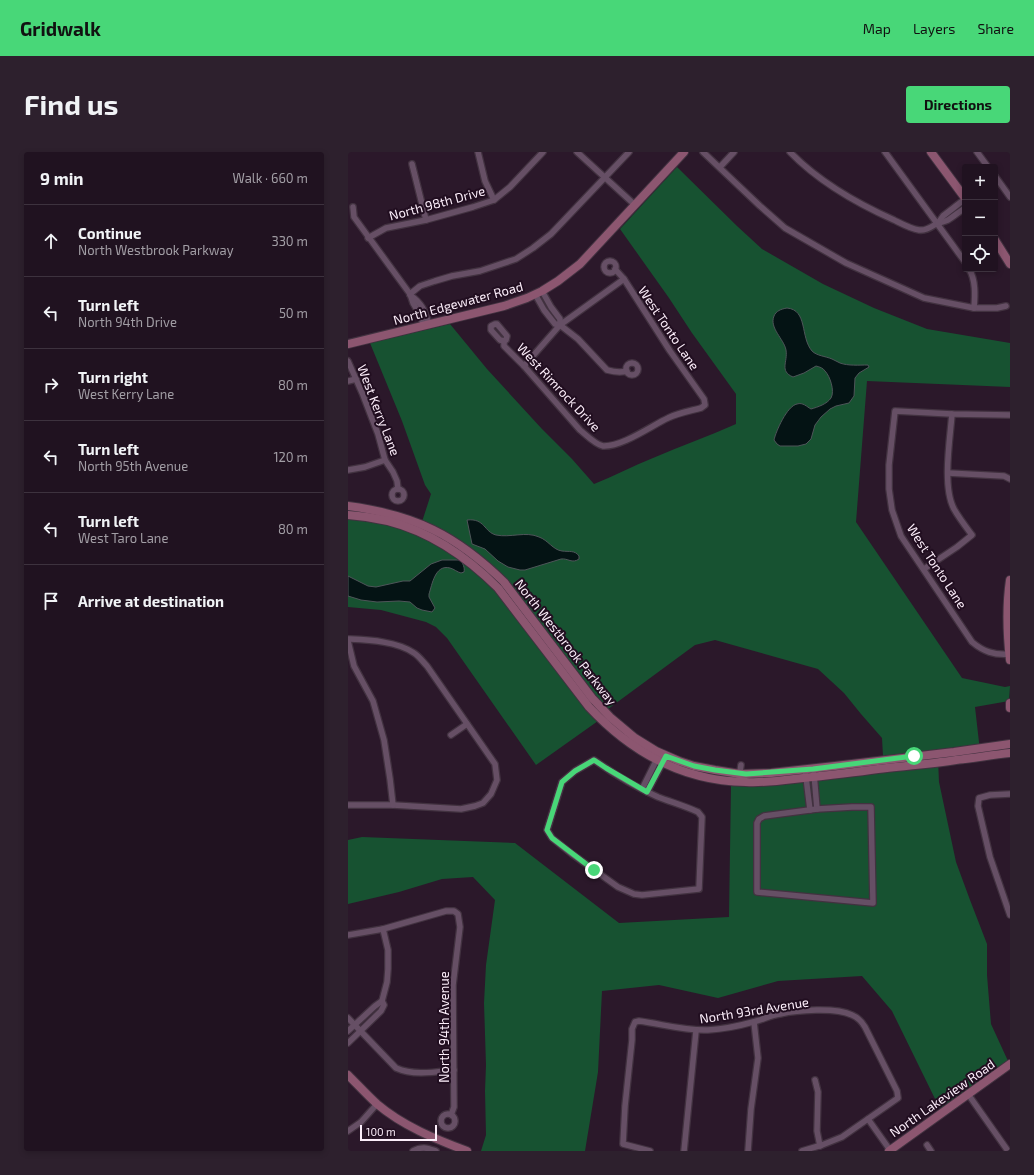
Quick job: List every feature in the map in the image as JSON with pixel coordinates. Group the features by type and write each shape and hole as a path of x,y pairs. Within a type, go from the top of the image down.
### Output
{"street":[{"path":"478,152 485,182 494,200"},
{"name":"North 98th Drive","path":"368,238 386,228 473,208 494,200 510,187 543,152"},
{"path":"577,152 635,205"},
{"path":"410,294 420,286 435,281 480,271 516,259 533,248 551,234 629,152"},
{"name":"North Edgewater Road","path":"348,344 504,306 539,292 558,281 580,264 684,152"},
{"path":"703,152 785,228 846,263 924,298 974,308 997,308 1006,306"},
{"path":"720,167 734,152"},
{"path":"790,152 822,180 854,200 884,216 920,230 929,228 937,223 943,216 964,200"},
{"path":"885,152 962,258"},
{"path":"931,152 962,195"},
{"path":"977,152 986,164"},
{"path":"412,164 426,220"},
{"path":"998,180 1010,197"},
{"path":"353,207 354,217 410,294 426,325"},
{"path":"937,223 946,221 962,210"},
{"path":"998,245 1010,264"},
{"name":"West Tonto Lane","path":"602,446 619,443 669,418 701,408 705,405 704,399 670,351 616,269"},
{"path":"971,272 975,297 974,308"},
{"path":"524,366 560,325 624,279"},
{"path":"539,292 549,317 555,324 560,325 578,339 608,370 621,373 626,371"},
{"name":"West Rimrock Drive","path":"504,341 504,346 524,366 580,430 590,439 602,446"},
{"name":"West Kerry Lane","path":"348,361 378,434 385,460 397,481 398,489"},
{"path":"348,381 356,379"},
{"name":"West Tonto Lane","path":"952,414 895,411 889,465 889,489 892,510 901,536 924,568 972,642 978,647 992,654 1010,657"},
{"path":"924,568 957,547 972,535 954,509 949,496 948,473 952,414 1010,415"},
{"path":"348,470 365,467 385,460"},
{"path":"948,473 1004,476 1010,479"},
{"name":"North Westbrook Parkway","path":"348,506 371,509 408,519 435,530 451,539 479,559 503,581 535,628 574,680 592,698 607,720 662,758 692,774 713,779 739,778 771,773 810,773 956,761 1010,753"},
{"name":"North Westbrook Parkway","path":"348,515 370,518 405,526 447,546 474,565 535,628"},
{"path":"1010,580 1007,629 1010,657"},
{"path":"348,805 392,805 461,809 475,806 483,802 491,794 497,780 494,764 427,666 414,653 398,645 363,640 348,640 354,666 373,701 384,740 392,805"},
{"path":"1010,703 1010,708"},
{"path":"451,735 467,724"},
{"name":"North Westbrook Parkway","path":"810,773 1010,744"},
{"path":"645,791 662,758"},
{"path":"594,760 645,791 698,812 702,817 699,889 642,895 634,894 618,887 572,854 552,838 547,830 562,782 575,771 594,760"},
{"path":"739,778 741,765"},
{"path":"810,773 817,809"},
{"path":"810,773 810,810"},
{"path":"1010,794 990,795 979,798 978,806 990,857 1010,914"},
{"path":"872,807 873,903 757,892 757,823 759,819 764,816 810,810 872,807"},
{"name":"North 94th Avenue","path":"383,929 446,911 454,911 458,914 460,927 453,985 454,1107 451,1115"},
{"path":"348,935 383,929 388,950 387,982 382,1001 384,1005 381,1011 348,1043"},
{"path":"348,1032 382,1001"},
{"name":"North 93rd Avenue","path":"650,1151 623,1144 632,1029 635,1022 639,1020 696,1030 731,1027 754,1022 778,1014 796,1011 847,1012 853,1015 865,1027 897,1091 898,1098 868,1119"},
{"path":"348,1018 396,1068 404,1072 420,1073 454,1070"},
{"path":"748,1151 751,1108 758,1058 754,1022"},
{"path":"684,1151 696,1030"},
{"name":"North Lakeview Road","path":"889,1150 1010,1064"},
{"path":"348,1075 377,1104 402,1122 428,1136 467,1151"},
{"path":"815,1080 818,1092 817,1131 820,1146"},
{"path":"968,1094 1006,1150"},
{"path":"348,1131 361,1122 377,1104"},
{"path":"802,1151 820,1146 842,1136 868,1119 889,1150"},
{"path":"927,1145 931,1151"},
{"path":"414,1151 424,1147 436,1151"}],"green space":[{"path":"677,167 762,249 823,284 874,308 927,329 1010,343 1010,387 867,381 856,522 962,678 1005,687 1010,686 1009,701 975,707 980,751 938,759 939,782 956,862 987,944 987,975 991,1024 1008,1061 940,1109 892,1011 862,976 778,981 718,998 659,985 602,991 598,1072 585,1151 481,1151 486,1135 484,1003 486,965 495,900 473,877 442,879 399,892 348,904 348,840 362,837 515,843 619,923 729,917 731,785 699,779 598,721 536,765 447,638 436,627 426,622 381,610 348,607 348,512 420,528 431,494 425,485 402,421 370,343 450,324 487,369 594,484 736,424 736,394 620,229","holes":["715,640 818,669 844,693 882,738 883,756 765,770 743,770 716,767 690,761 666,751 623,725 608,709 695,645"]}],"shaded area":[{"path":"787,308 794,310 801,319 808,345 814,353 833,359 839,363 868,365 869,367 859,373 855,378 854,396 849,403 830,409 815,425 811,439 806,444 798,446 780,446 774,440 782,419 789,409 797,404 803,404 811,409 825,404 831,398 832,388 827,373 819,367 816,366 793,377 786,372 785,346 773,325 773,320 777,312"},
{"path":"467,520 473,520 481,523 489,531 496,535 534,535 545,540 559,550 576,553 579,556 579,559 572,561 561,559 525,570 508,567 498,561 485,549 472,544"},
{"path":"442,560 460,560 464,566 464,572 461,573 451,568 445,568 438,572 435,576 429,594 435,608 432,612 417,608 410,602 377,602 361,600 348,596 348,576 368,586 376,587 403,581 410,581 431,564"}],"route":[{"path":"594,870 552,838 547,830 562,782 575,771 594,760 647,792 666,756 694,766 746,774 813,769 914,756"}]}
